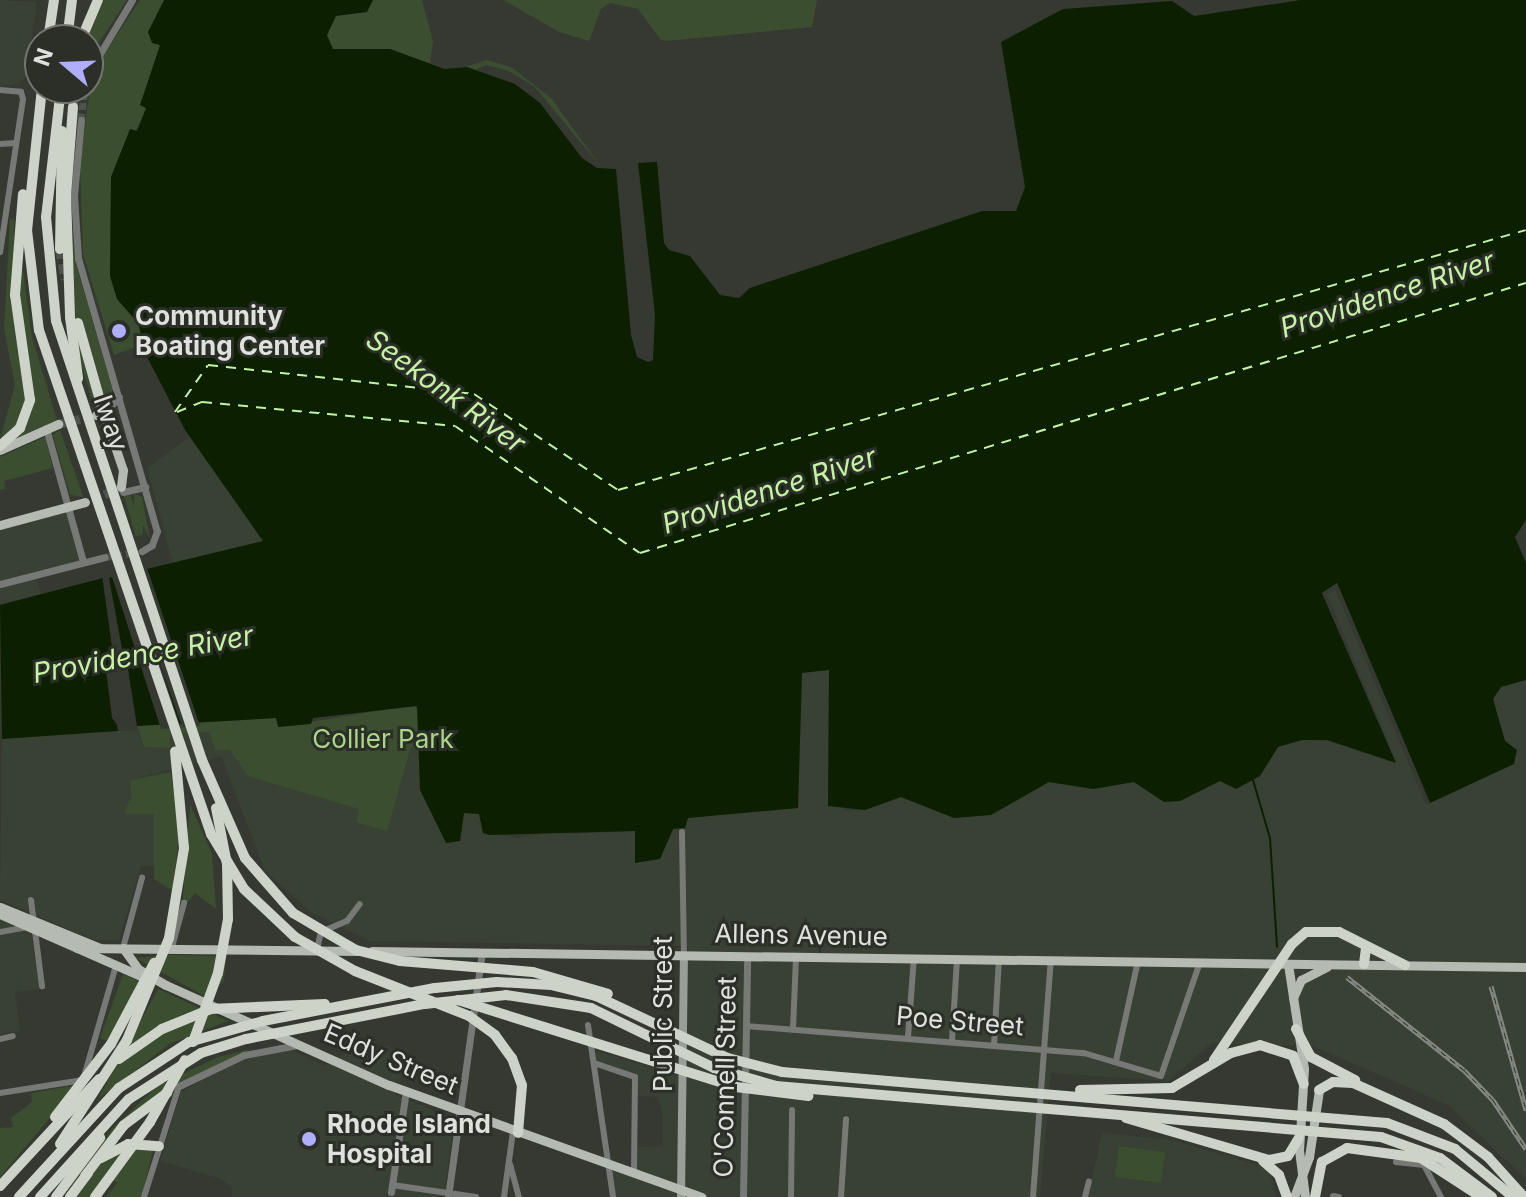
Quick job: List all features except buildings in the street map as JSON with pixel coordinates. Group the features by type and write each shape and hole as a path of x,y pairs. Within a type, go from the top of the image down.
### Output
{"highway":[{"path":"50,24 52,0"},
{"path":"88,24 98,0"},
{"name":"Iway","path":"40,104 28,211 31,285 41,339 62,420 71,431 171,725 182,766"},
{"name":"Iway","path":"61,104 47,201 47,260 58,330 202,760"},
{"path":"62,104 57,210 84,412"},
{"path":"64,248 73,107"},
{"path":"0,448 20,428 30,400 15,269 36,138"},
{"path":"74,324 100,414"},
{"path":"202,760 245,858 272,894 307,924 382,958 503,969 580,983 689,1040 752,1066 1330,1115 1387,1123 1430,1137 1470,1159 1513,1197"},
{"path":"103,1197 145,1130 197,1033 226,937 227,864 202,760"},
{"path":"182,766 219,851 268,914 335,960 480,1022 504,1046 520,1079 523,1106 515,1132"},
{"path":"22,1193 104,1079 150,986 172,929 181,877 184,821 182,766"},
{"path":"1199,1076 1294,941 1320,928 1405,965"},
{"path":"1364,964 1366,947"},
{"path":"335,960 692,1074 745,1084 839,1093 1327,1130 1416,1147 1456,1168 1492,1197"},
{"path":"22,1193 133,1076 189,1042 240,1026 347,1004 492,982 569,989 644,1016"},
{"path":"62,1115 150,986"},
{"path":"40,1197 137,1092 201,1053 264,1035 461,998 490,995 539,997 591,1008 745,1084"},
{"path":"3,1183 62,1115 113,1065 155,1033 203,1011 248,1004 347,1004"},
{"path":"1296,1029 1311,1057 1458,1133 1524,1197"},
{"path":"1042,1092 1162,1090 1199,1076 1237,1050 1270,1045 1293,1056 1304,1084"},
{"path":"1319,1090 1340,1081 1370,1089"},
{"path":"70,1197 130,1120 179,1086"},
{"path":"56,1197 137,1092"},
{"path":"1119,1115 1250,1156 1280,1159 1299,1138"},
{"path":"85,1176 116,1148 140,1143 159,1146"},
{"path":"1315,1197 1322,1162 1347,1148 1416,1156 1481,1197"},
{"path":"1250,1156 1276,1171 1287,1197"},
{"path":"95,1197 112,1179"}],"main road":[{"path":"100,414 123,470 122,490"},
{"path":"0,448 62,420"},
{"path":"0,525 85,502"},
{"name":"Eddy Street","path":"0,907 150,986 460,1113 608,1164 681,1194 702,1197"},
{"name":"Eddy Street","path":"0,914 108,949"},
{"name":"Allens Avenue","path":"77,948 1526,967"},
{"name":"Eddy Street","path":"123,948 150,986"},
{"name":"Public Street","path":"681,1194 684,956"},
{"path":"1288,964 1291,1009 1304,1084 1299,1138 1305,1197"},
{"path":"1291,1009 1301,980 1340,964"},
{"path":"1294,1197 1319,1090"}],"street":[{"path":"104,47 132,0"},
{"path":"0,90 21,92 0,252"},
{"path":"81,120 74,187 77,248 157,531 154,543 142,551"},
{"path":"0,144 16,143"},
{"path":"100,414 116,405 120,394"},
{"path":"46,428 83,561"},
{"path":"122,490 145,487"},
{"path":"0,584 105,557"},
{"name":"Public Street","path":"682,832 684,956"},
{"path":"123,948 142,878"},
{"path":"31,900 42,986"},
{"path":"172,947 184,903"},
{"path":"317,949 321,932 347,921 360,904"},
{"path":"0,914 0,930 33,925"},
{"path":"448,1195 482,953"},
{"name":"O'Connell Street","path":"743,1197 747,957"},
{"path":"793,1029 796,958"},
{"path":"908,1037 914,958"},
{"path":"952,1041 957,959"},
{"path":"994,1045 999,959"},
{"path":"1033,1197 1051,960"},
{"path":"1116,1061 1138,961"},
{"name":"Poe Street","path":"746,1026 1044,1048 1116,1061 1157,1075 1165,1072 1200,962"},
{"path":"0,1093 83,1080 116,966"},
{"path":"588,1025 613,1197"},
{"path":"0,1039 13,1036"},
{"path":"144,1197 179,1086 244,1055 299,1045"},
{"path":"594,1063 630,1072 636,1079 634,1174"},
{"path":"406,1091 392,1188 476,1197"},
{"path":"791,1197 792,1110"},
{"path":"841,1197 846,1119"},
{"path":"504,1197 515,1132"},
{"path":"509,1160 519,1197"},
{"path":"1396,1162 1424,1165 1441,1197"},
{"path":"1085,1197 1089,1181"}],"shaded area":[{"path":"0,0 37,2 34,24 24,24 24,79 19,84 0,86"},
{"path":"192,435 263,541 173,563 147,468"},
{"path":"67,506 83,560 36,575 41,594 0,604 0,524"},
{"path":"1337,583 1430,803 1517,750 1505,741 1493,699 1501,687 1526,680 1526,1179 1448,1105 1313,1046 1211,1043 1169,1081 1051,1073 1040,1197 614,1197 609,1165 633,1173 636,1147 663,1146 662,1111 658,1097 636,1096 635,1076 597,1065 595,1051 688,1078 688,946 370,941 312,913 265,871 221,756 130,780 143,811 154,814 154,866 141,866 119,940 94,940 0,900 2,736 137,730 144,747 170,748 170,735 209,732 215,750 230,750 252,767 369,763 386,831 412,746 421,754 420,790 464,813 479,814 483,832 518,838 569,829 569,834 635,831 636,863 688,818 798,808 802,672 829,670 828,806 843,804 843,811 865,810 901,797 954,818 1049,782 1093,789 1134,782 1153,795 1180,801 1220,781 1236,788 1260,776 1278,747 1302,740 1329,741 1396,762 1322,593"},
{"path":"0,919 31,932 40,989 15,992 20,1031 0,1034"},
{"name":"Rhode Island Hospital","path":"388,1046 411,1057 395,1095 454,1118 444,1197 232,1197 232,1188 221,1179 160,1161 181,1092 208,1077 247,1059 289,1049 325,1066 341,1055"},
{"path":"1102,1133 1172,1140 1269,1169 1276,1197 1088,1197"}],"green space":[{"path":"102,0 127,0 104,35 104,24 91,24"},
{"path":"140,0 178,0 140,105 147,109 111,177 110,276 117,299 138,323 144,344 114,355 83,254 80,163 88,104 104,104 104,55"},
{"path":"363,0 422,0 433,41 430,63 452,71 487,60 511,67 551,98 601,167 535,87 509,71 486,65 465,75 384,56 318,50 321,24"},
{"path":"503,0 817,0 812,27 667,41 661,40 638,9 610,3 601,9 589,41 559,32"},
{"path":"10,219 14,220 14,322 26,399 16,425 0,440 15,385 4,329"},
{"path":"72,232 77,268 115,398 107,405 83,322 99,409 95,410 77,352"},
{"path":"20,248 32,337 57,420 12,442 30,417 34,400 19,309"},
{"path":"60,430 83,497 70,495 53,435"},
{"path":"45,437 53,468 4,481 5,489 0,490 0,457"},
{"path":"134,493 142,497 150,539 143,525 143,534 136,537 124,496 130,495 134,506"},
{"name":"Collier Park","path":"414,705 421,715 421,754 411,747 387,831 356,822 359,809 248,776 230,750 215,750 209,732 170,735 170,748 144,747 137,726 276,718 279,727"},
{"path":"171,772 179,836 173,891 154,879 154,814 126,814 125,809 132,797 130,780"},
{"path":"190,804 212,854 216,909 195,893 188,902 183,898"},
{"path":"226,956 224,981 206,997 136,958"},
{"path":"123,974 141,982 108,1041 100,1038"},
{"path":"158,989 228,1021 171,1043 98,1099"},
{"path":"251,1049 150,1101 61,1197 112,1129 156,1087 218,1057"},
{"path":"77,1085 0,1177 0,1128 13,1127 11,1118 32,1102 31,1093"},
{"path":"1119,1146 1165,1152 1161,1183 1115,1177"},
{"path":"123,1149 153,1149 142,1197 106,1197 117,1183 107,1176 89,1197 74,1197 102,1161"}],"water":[{"path":"164,0 373,0 367,12 336,16 327,35 333,49 390,49 445,69 467,67 515,84 540,103 582,158 597,168 616,169 631,335 637,357 648,362 653,360 655,315 638,163 657,162 664,243 669,250 690,256 720,295 739,298 750,288 982,211 1016,211 1025,187 1001,42 1063,9 1172,1 1194,16 1301,0 1526,0 1526,520 1515,537 1526,563 1526,680 1501,687 1493,699 1505,741 1517,750 1514,764 1430,803 1337,583 1322,593 1396,763 1327,740 1302,740 1278,747 1260,776 1236,789 1220,781 1180,801 1164,802 1134,782 1093,789 1049,782 991,815 954,818 901,797 865,810 828,806 829,670 802,673 798,808 688,818 685,828 673,829 660,859 635,863 635,831 489,835 483,833 479,814 464,813 460,841 446,843 420,790 417,706 313,718 311,724 278,727 276,718 137,726 128,669 122,669 115,628 110,630 115,669 106,670 118,731 2,739 0,605 103,578 105,597 111,596 109,578 263,541 185,430 146,355 138,323 117,299 110,276 111,177 130,129 137,131 146,108 140,105 160,45 152,43 148,32"}],"pier":[{"path":"146,565 200,726 182,727 156,652 181,728 161,729 111,574"},
{"path":"102,575 109,578 137,730 125,673 118,671 110,674 122,731 112,718 106,670 115,668"},
{"path":"1337,583 1430,803 1426,805 1335,589 1327,594 1398,766 1322,593"}],"waterway":[{"path":"1253,780 1270,838 1277,947"}],"ferry route":[{"path":"175,412 208,365 474,394 618,490 1526,230"},
{"path":"177,412 202,402 455,426 640,553 1526,283"}],"tunnel":[{"path":"81,120 83,104"},
{"path":"60,249 66,279"},
{"path":"58,424 93,416"},
{"path":"92,500 121,487"},
{"path":"105,557 136,552"}],"railway":[{"path":"1347,977 1464,1070 1493,1100 1526,1149"},
{"path":"1491,986 1526,1110"}],"place":[{"name":"Community Boating Center","path":"119,331"},
{"name":"Rhode Island Hospital","path":"309,1139"}],"water label":[{"name":"Providence River","path":"1387,294"},
{"name":"Seekonk River","path":"446,391"},
{"name":"Providence River","path":"769,490"},
{"name":"Providence River","path":"143,654"}]}
